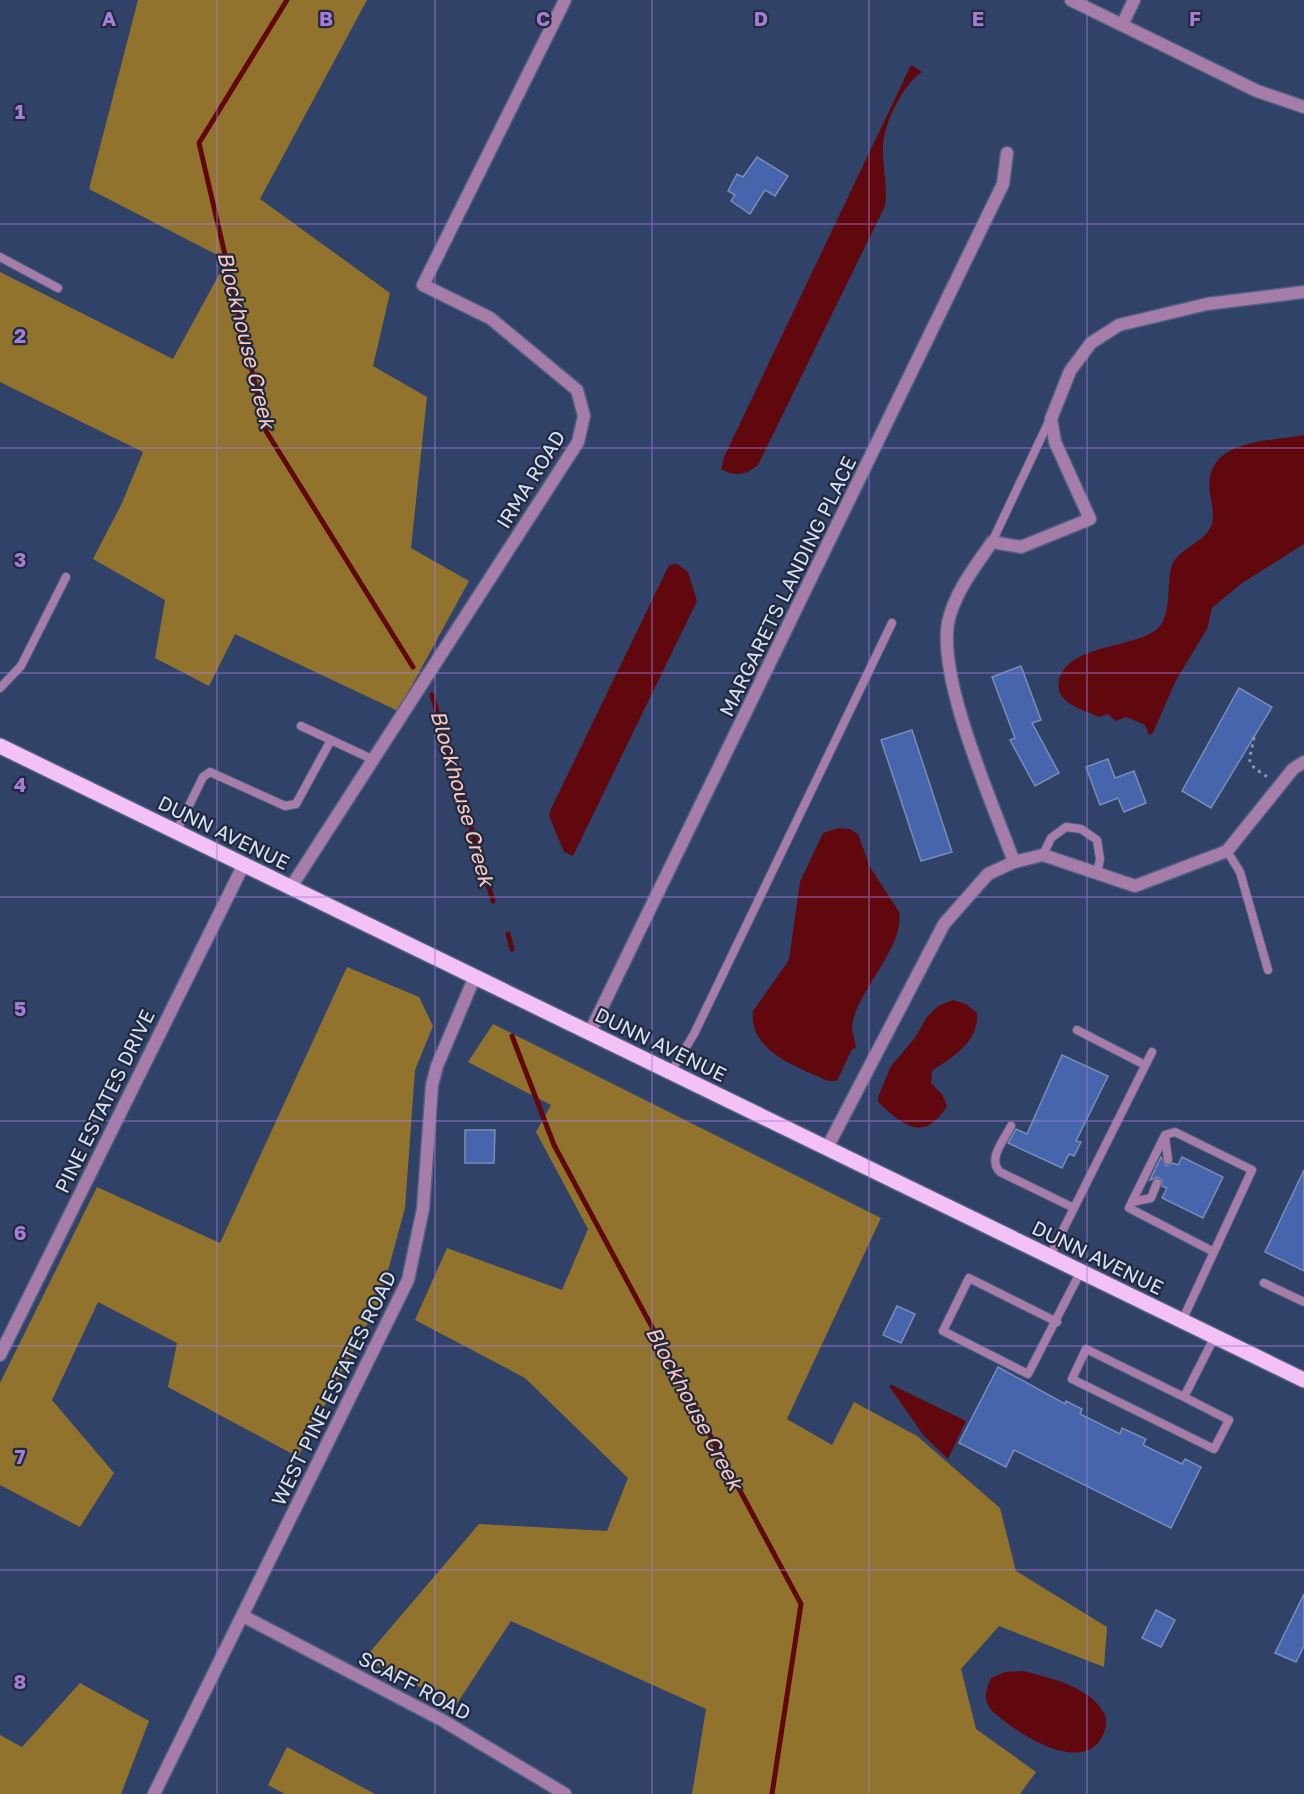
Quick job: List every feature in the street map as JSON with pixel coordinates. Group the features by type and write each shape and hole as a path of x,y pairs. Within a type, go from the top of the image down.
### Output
{"main road":[{"name":"DUNN AVENUE","path":"0,746 1304,1380"}],"street":[{"name":"IRMA ROAD","path":"291,887 578,442 583,428 584,416 577,390 490,318 423,285 565,0"},
{"path":"1071,0 1257,91 1304,106"},
{"path":"1122,25 1134,0"},
{"name":"MARGARETS LANDING PLACE","path":"590,1032 998,195 1003,184 1007,153"},
{"path":"1014,862 977,762 949,672 948,624 959,593 992,542 1021,547 1090,519 1055,442 1050,418 1070,371 1091,343 1119,325 1207,304 1304,292"},
{"path":"827,1148 944,924 988,874 1014,862 1043,855 1135,886 1227,851 1293,769 1304,762"},
{"name":"PINE ESTATES DRIVE","path":"0,1355 244,864"},
{"name":"WEST PINE ESTATES ROAD","path":"154,1794 408,1280 423,1209 432,1085 436,1066 475,976"},
{"name":"SCAFF ROAD","path":"243,1616 442,1720 565,1794"}],"lane":[{"path":"0,257 58,288"},
{"path":"992,542 1050,418"},
{"path":"0,688 21,666 66,577"},
{"path":"671,1072 694,1034 892,623"},
{"path":"301,726 374,760"},
{"path":"176,832 203,777 210,772 285,806 296,804 331,740"},
{"path":"1043,855 1051,838 1066,827 1081,829 1097,840 1100,859 1097,873"},
{"path":"1227,851 1240,872 1268,970"},
{"path":"1077,1030 1146,1065"},
{"path":"1050,1256 1152,1052"},
{"path":"1011,1126 994,1159 995,1166 1000,1172 1074,1208"},
{"path":"1182,1321 1214,1252 1252,1170 1175,1132 1165,1135 1129,1208 1214,1252"},
{"path":"1165,1135 1168,1160"},
{"path":"1132,1202 1151,1198 1157,1183"},
{"path":"1057,1322 969,1278 943,1331 1028,1374 1057,1322 1081,1271"},
{"path":"1264,1283 1304,1302"},
{"path":"1184,1397 1215,1336"},
{"path":"1086,1349 1184,1397 1229,1420 1214,1449 1072,1379 1086,1349"}],"path":[{"path":"1254,737 1248,758 1251,765 1281,785"}],"shaded area":[{"path":"138,0 367,0 260,199 390,293 373,366 427,397 411,548 469,581 398,711 235,634 209,686 155,658 165,600 93,559 122,503 143,452 0,382 0,272 173,359 227,260 89,189"},
{"path":"911,65 922,72 908,85 896,104 884,136 885,206 758,465 740,474 726,472 721,469 724,457"},
{"path":"1304,435 1304,544 1242,583 1212,608 1207,629 1175,682 1153,733 1149,735 1145,725 1126,717 1116,721 1108,714 1099,717 1066,700 1061,695 1059,681 1065,668 1076,659 1138,639 1160,626 1166,613 1173,562 1182,552 1205,535 1211,526 1213,512 1210,476 1216,463 1226,453 1240,446"},
{"path":"677,564 688,572 697,601 573,856 564,852 549,816 551,809 669,565"},
{"path":"838,828 850,829 858,834 870,867 899,912 899,926 887,956 854,1016 852,1029 856,1048 852,1049 837,1081 828,1081 791,1064 767,1048 754,1025 753,1011 789,960 800,882 823,833"},
{"path":"347,967 419,997 433,1026 415,1070 405,1208 380,1300 298,1457 168,1387 177,1343 98,1302 52,1400 114,1473 80,1527 0,1485 0,1383 97,1187 220,1243"},
{"path":"953,1000 966,1004 977,1013 977,1023 963,1048 932,1071 931,1083 942,1094 947,1106 930,1125 913,1127 896,1118 878,1102 878,1097 891,1066 914,1039 927,1017 938,1006"},
{"path":"493,1024 881,1218 787,1419 832,1445 854,1402 917,1436 1000,1508 1016,1571 1107,1627 1104,1667 999,1626 961,1669 976,1729 1036,1772 1020,1794 692,1794 706,1709 511,1621 456,1705 364,1659 479,1524 607,1531 628,1478 525,1378 415,1320 447,1248 562,1290 588,1229 536,1132 551,1105 468,1062"},
{"path":"892,1385 966,1421 948,1459 924,1436 889,1386"},
{"path":"1023,1671 1068,1684 1089,1696 1097,1704 1105,1716 1106,1724 1103,1735 1095,1746 1084,1752 1056,1750 1017,1730 990,1708 987,1704 986,1693 991,1678 1005,1672"},
{"path":"80,1683 149,1721 121,1794 0,1794 0,1735 22,1747"},
{"path":"287,1747 375,1794 285,1794 268,1785"}],"building":[{"path":"757,157 788,176 775,196 765,190 750,214 731,201 735,195 728,191 737,174 743,177"},
{"path":"1021,666 1041,720 1032,723 1059,773 1035,786 1010,740 1015,738 992,677"},
{"path":"1239,688 1272,707 1211,808 1182,791"},
{"path":"912,730 952,852 921,861 881,740"},
{"path":"1108,759 1115,778 1134,771 1146,803 1124,812 1118,798 1100,805 1086,767"},
{"path":"1062,1055 1108,1076 1076,1141 1081,1142 1074,1156 1069,1154 1062,1168 1008,1143 1016,1129 1027,1134"},
{"path":"465,1130 495,1130 494,1163 465,1163"},
{"path":"1161,1157 1166,1166 1173,1163 1178,1165 1182,1157 1223,1177 1203,1218 1162,1198 1167,1188 1162,1186 1162,1180 1157,1177 1150,1180"},
{"path":"1304,1170 1304,1271 1265,1252"},
{"path":"897,1306 915,1314 901,1343 883,1335"},
{"path":"998,1367 1065,1404 1066,1401 1082,1409 1080,1414 1120,1434 1122,1428 1146,1439 1143,1445 1182,1464 1185,1459 1201,1467 1171,1528 1014,1450 1006,1467 959,1443"},
{"path":"1304,1594 1304,1646 1296,1662 1275,1653"},
{"path":"1156,1610 1175,1620 1161,1647 1142,1638"}],"waterway":[{"name":"Blockhouse Creek","path":"287,0 199,143 266,431 413,667"},
{"name":"Blockhouse Creek","path":"432,695 493,901"},
{"name":"Blockhouse Creek","path":"508,934 512,949"},
{"name":"Blockhouse Creek","path":"512,1036 554,1145 801,1604 772,1794"}]}
